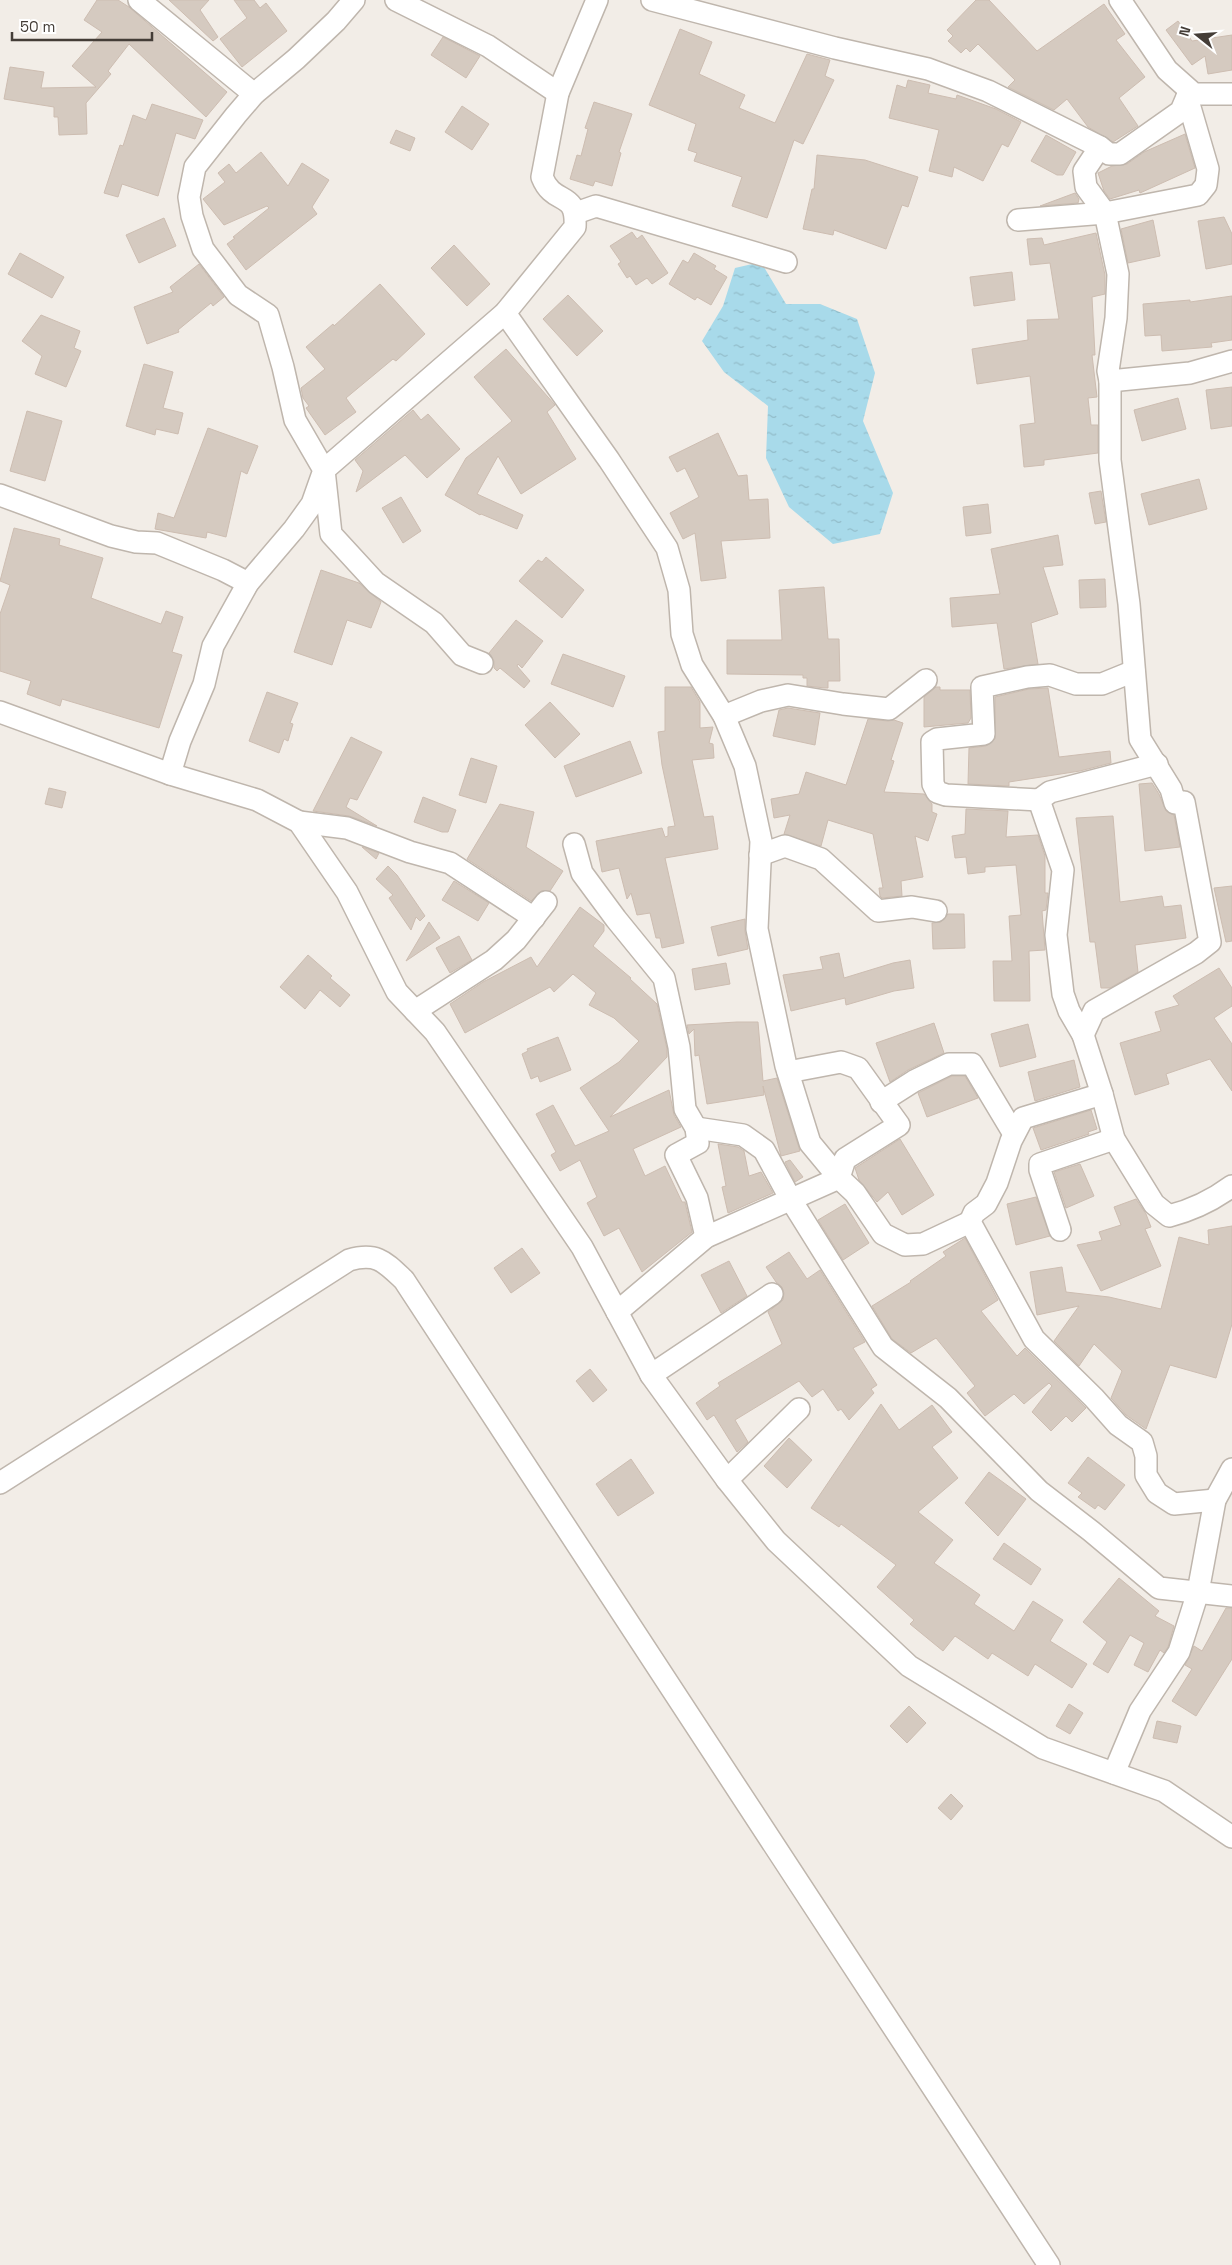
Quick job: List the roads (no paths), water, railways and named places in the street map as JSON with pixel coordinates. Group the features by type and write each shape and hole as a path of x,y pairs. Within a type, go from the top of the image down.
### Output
{"street":[{"path":"139,0 254,94"},
{"path":"354,0 296,59 254,94 195,167 189,197 192,216 203,249 238,295 268,315 283,367 295,420 324,470 331,534 376,583 434,623 462,655 482,663"},
{"path":"396,0 488,46 558,93"},
{"path":"170,774 180,741 204,684 213,646 248,583 294,529 312,504 324,470 505,313 575,227 576,212 571,204 551,193 542,177 558,93 597,0"},
{"path":"652,0 826,46 928,69 988,91 1100,147 1109,154 1120,154 1181,111 1191,95"},
{"path":"1018,220 1105,212 1198,195 1206,185 1208,169 1191,95 1168,70 1120,0"},
{"path":"1191,95 1232,94"},
{"path":"1083,1035 1094,1011 1196,953 1210,942 1184,802 1175,803 1172,789 1140,739 1129,604 1110,460 1110,381 1108,371 1116,318 1118,274 1105,212 1086,187 1084,171 1100,147"},
{"path":"576,212 596,206 786,262"},
{"path":"505,313 609,460 667,548 679,590 682,634 692,665 724,716 745,766 761,841 757,929 788,1072 810,1143 839,1178 855,1192 883,1234 905,1245 923,1244 970,1222 974,1213 986,1204 997,1183 1014,1134 1023,1118 1102,1094"},
{"path":"1110,381 1190,373 1232,361"},
{"path":"0,495 112,536 136,542 157,543 223,570 248,583"},
{"path":"1134,671 1102,684 1076,684 1050,675 1027,677 982,687 984,734 937,739 932,742 933,784 937,792 946,796 1039,800 1050,792 1157,764"},
{"path":"724,716 761,701 788,695 889,709 926,680"},
{"path":"0,712 170,774 257,800 299,822 347,828 410,852 450,863 540,910 516,940 494,960 415,1011"},
{"path":"1039,800 1063,870 1056,935 1063,994 1068,1011 1083,1035 1114,1139 1154,1204 1170,1216 1216,1198 1232,1186"},
{"path":"299,822 347,892 397,992 435,1032 582,1247 651,1375 727,1480 776,1541 909,1666 1043,1748 1164,1792 1232,1837"},
{"path":"574,844 582,873 616,919 664,978 679,1047 685,1109 696,1128 698,1143 676,1155 698,1198 706,1238"},
{"path":"760,855 785,846 821,859 878,911 912,907 936,911"},
{"path":"617,1312 706,1238 839,1178 845,1159 899,1125 858,1068 841,1062 788,1072"},
{"path":"881,1102 914,1081 949,1064 972,1064 1014,1134"},
{"path":"696,1128 743,1135 764,1150 791,1200 884,1347 948,1398 1039,1491 1091,1531 1159,1588 1232,1596"},
{"path":"1060,1230 1040,1170 1040,1164 1114,1139"},
{"path":"970,1222 1034,1339 1118,1425 1142,1442 1146,1456 1146,1475 1156,1493 1174,1504 1215,1500"},
{"path":"0,1483 350,1260 365,1256 384,1261 404,1280 415,1296 1049,2265"},
{"path":"651,1375 772,1294"},
{"path":"727,1480 800,1409"},
{"path":"1114,1773 1140,1711 1179,1652 1198,1592 1215,1500 1232,1469"}],"water":[{"path":"761,262 786,304 820,304 857,319 875,373 863,421 893,493 880,534 833,544 789,507 766,458 768,406 724,372 702,341 723,306 735,268"}]}
